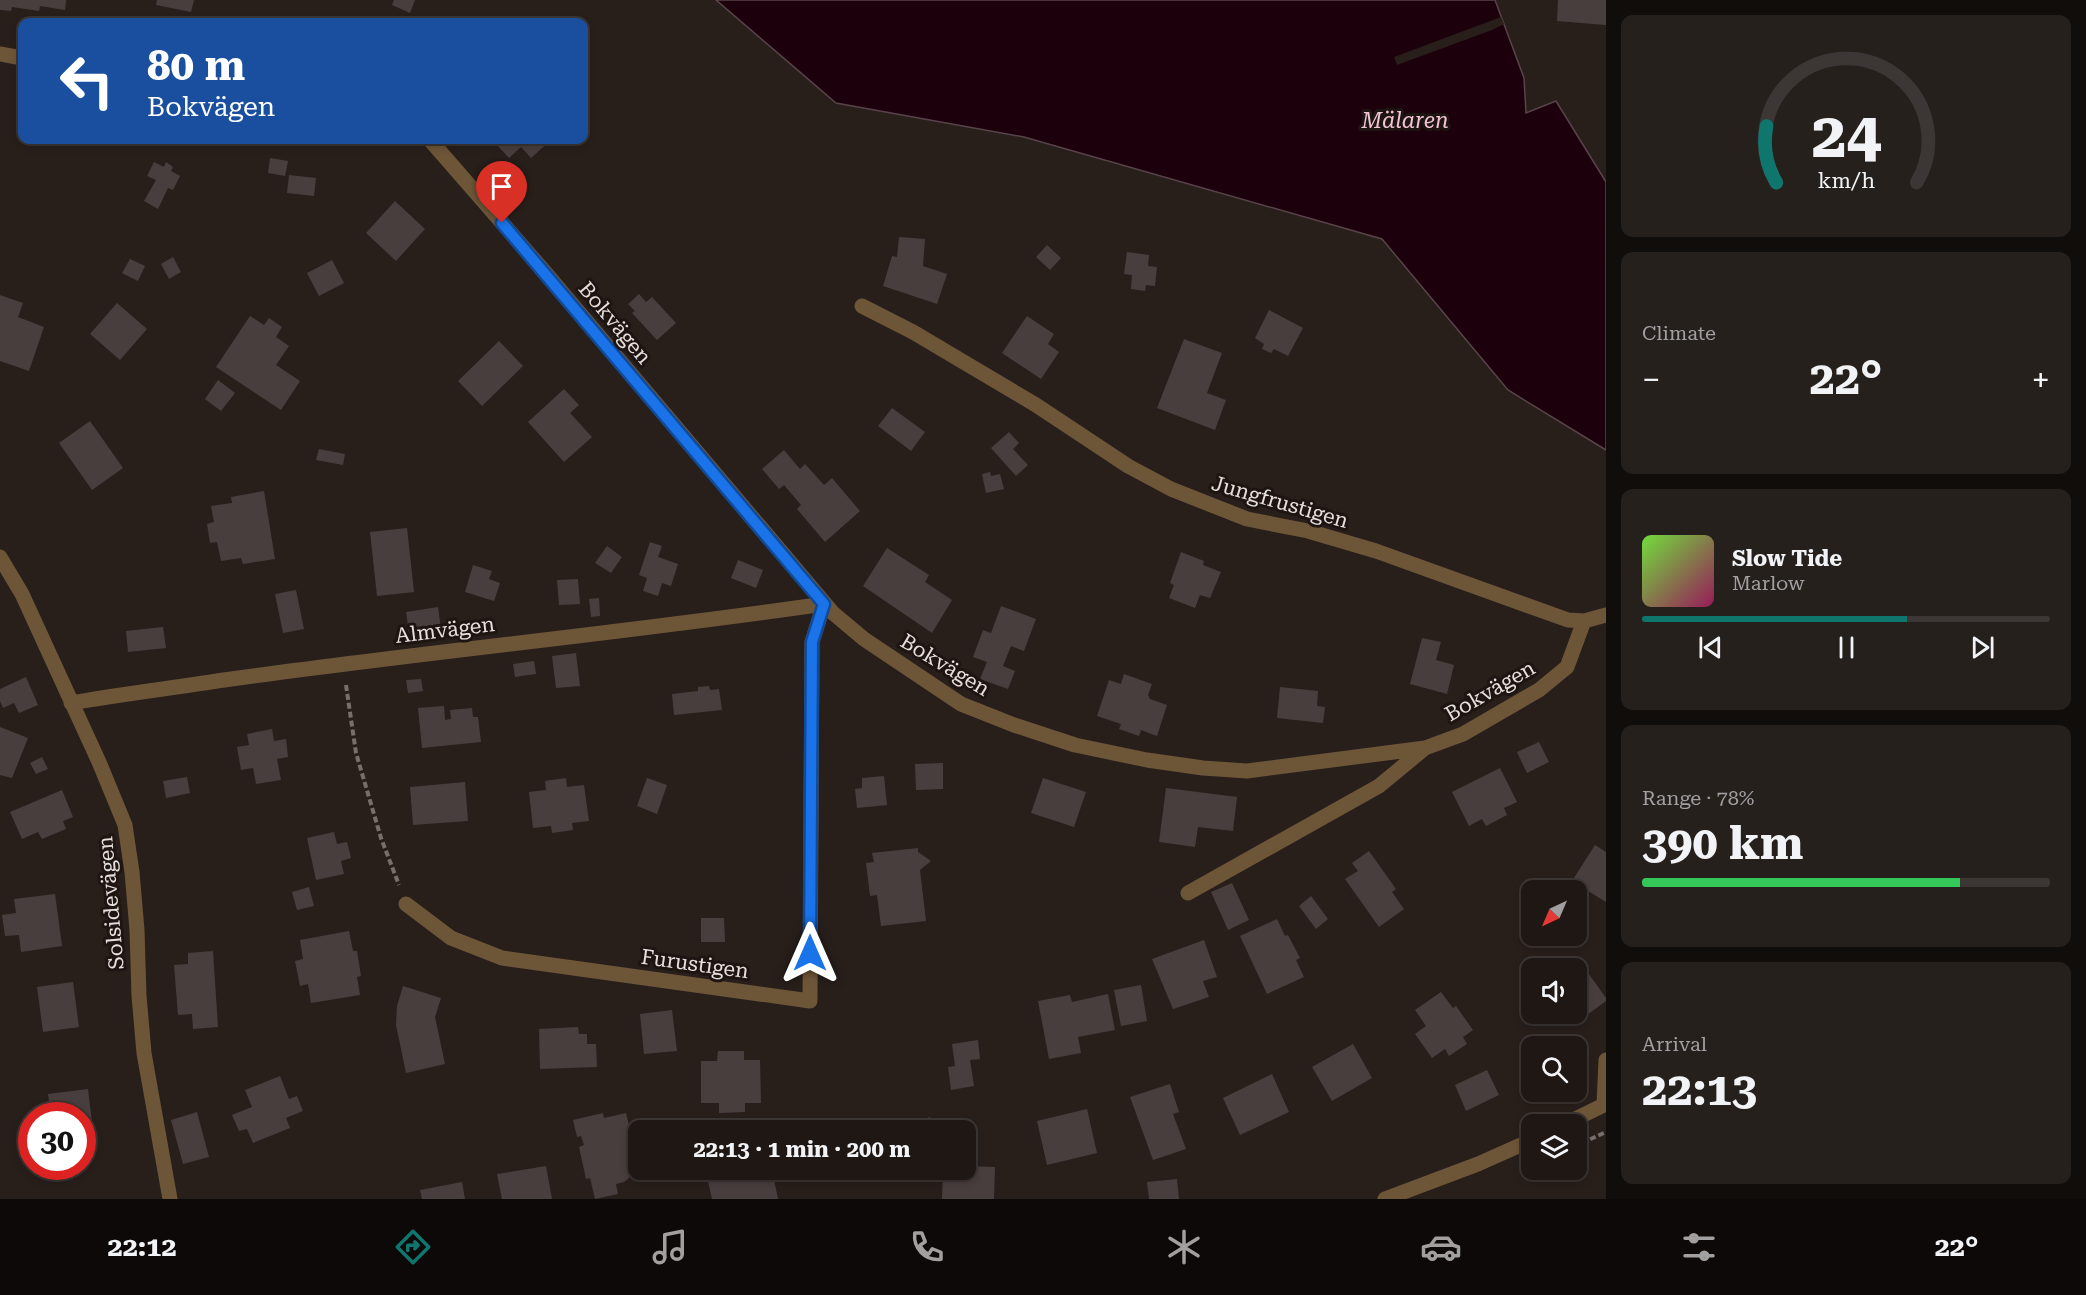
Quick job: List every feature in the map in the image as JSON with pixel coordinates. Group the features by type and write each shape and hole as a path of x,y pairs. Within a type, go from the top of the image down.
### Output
{"street":[{"path":"0,54 18,57"},
{"name":"Bokvägen","path":"433,144 544,271 833,614 864,639 961,704 1014,725 1075,745 1147,760 1203,768 1247,771 1425,748 1463,734 1497,716 1539,690 1568,667 1584,621"},
{"name":"Jungfrustigen","path":"862,306 913,332 1036,405 1128,466 1171,489 1247,519 1308,531 1376,551 1568,620 1584,621"},
{"name":"Solsidevägen","path":"0,557 22,594 99,762 125,825 134,895 144,1053 170,1199"},
{"name":"Almvägen","path":"71,703 342,663 715,620 824,604"},
{"name":"Furustigen","path":"406,904 451,938 502,958 810,1001 812,642 824,604"},
{"path":"1584,621 1606,615"},
{"path":"1188,893 1379,786 1425,748"},
{"path":"1586,1114 1605,1105 1606,1060"},
{"path":"1385,1199 1478,1164 1521,1145"}],"path":[{"path":"342,663 357,753 381,838 406,904"},
{"path":"1587,1140 1606,1132"}],"water":[{"name":"Mälaren","path":"716,0 1495,0 1524,78 1526,113 1556,101 1606,182 1606,450 1508,390 1382,239 1024,137 836,103"}],"pier":[{"path":"1501,17 1504,24 1492,30 1397,65 1394,57"}],"building":[{"path":"0,0 66,0 65,10 40,6 39,11 12,7 11,11 0,10"},
{"path":"157,0 194,0 191,12 156,5"},
{"path":"394,0 415,0 410,13 392,5"},
{"path":"1558,0 1606,0 1606,25 1557,21"},
{"path":"500,144 547,144 531,158 521,147 509,158 498,146"},
{"path":"270,158 288,161 285,176 268,173"},
{"path":"154,162 164,167 166,162 173,167 171,171 180,176 173,190 168,188 158,209 144,201 156,180 147,176"},
{"path":"289,175 316,178 314,196 287,193"},
{"path":"395,201 425,229 396,261 366,233"},
{"path":"899,237 925,239 923,266 947,274 937,304 883,286 892,256 897,257"},
{"path":"1047,245 1061,258 1050,270 1036,257"},
{"path":"1127,252 1149,255 1148,266 1157,267 1155,286 1146,285 1145,291 1131,289 1132,275 1124,274"},
{"path":"173,257 181,272 169,279 161,264"},
{"path":"130,259 145,266 138,281 122,273"},
{"path":"332,260 344,283 319,296 307,273"},
{"path":"639,294 646,302 652,297 676,323 657,340 632,313 635,311 628,304"},
{"path":"0,295 23,303 18,317 44,327 29,371 0,361"},
{"path":"117,303 147,329 120,360 90,334"},
{"path":"1269,310 1303,328 1288,356 1274,349 1271,353 1262,349 1264,344 1255,338"},
{"path":"250,316 264,325 269,318 282,327 276,337 289,346 276,365 300,381 281,410 216,367"},
{"path":"1027,316 1054,334 1048,344 1059,352 1041,379 1002,353"},
{"path":"1184,339 1222,353 1207,393 1226,400 1215,430 1157,408"},
{"path":"499,341 523,366 482,406 458,381"},
{"path":"218,380 235,393 221,411 205,399"},
{"path":"564,389 579,405 570,413 592,437 564,462 528,422"},
{"path":"892,408 925,432 911,451 878,426"},
{"path":"90,421 123,468 92,490 59,443"},
{"path":"1009,432 1019,443 1013,449 1028,465 1016,476 991,448"},
{"path":"319,449 345,454 343,465 316,460"},
{"path":"784,450 800,469 805,464 824,485 832,478 860,511 825,542 797,509 801,505 784,485 779,489 762,469"},
{"path":"990,472 991,476 1000,474 1004,489 986,493 982,474"},
{"path":"264,491 275,559 243,564 241,558 221,561 217,542 210,543 207,524 214,522 211,506 232,503 231,497"},
{"path":"407,528 414,592 377,596 370,532"},
{"path":"650,542 662,546 658,557 678,564 671,586 662,583 658,596 643,591 647,578 639,575"},
{"path":"607,546 622,557 611,573 595,563"},
{"path":"887,548 929,575 925,582 952,600 932,633 863,586"},
{"path":"1181,552 1204,561 1203,565 1221,572 1210,598 1200,595 1195,608 1169,598 1174,585 1170,583"},
{"path":"738,560 763,570 756,588 731,578"},
{"path":"473,565 492,571 489,579 500,583 494,601 465,592"},
{"path":"578,579 580,604 559,605 557,580"},
{"path":"296,590 304,629 283,633 275,594"},
{"path":"599,598 600,616 591,617 589,599"},
{"path":"1001,606 1036,619 1024,651 1011,646 1003,666 1015,671 1008,689 980,679 987,662 973,657 983,630 991,633"},
{"path":"438,607 441,629 409,633 406,612"},
{"path":"163,627 166,648 128,652 126,631"},
{"path":"1422,638 1441,642 1436,660 1454,665 1447,694 1410,684"},
{"path":"576,653 580,686 556,688 552,656"},
{"path":"534,661 536,674 515,677 513,664"},
{"path":"1124,674 1152,684 1148,695 1150,699 1167,705 1157,736 1141,730 1139,736 1119,729 1121,724 1097,716 1109,680 1121,684"},
{"path":"26,677 38,705 19,713 14,703 3,708 0,701 0,689"},
{"path":"421,679 423,691 408,693 406,680"},
{"path":"709,686 710,690 719,689 722,710 674,715 672,694 698,691 698,687"},
{"path":"1280,687 1318,691 1317,706 1325,707 1323,723 1277,718"},
{"path":"444,706 445,720 451,719 450,710 472,708 473,717 478,717 481,742 422,748 418,708"},
{"path":"0,727 28,738 12,778 0,775"},
{"path":"272,729 274,741 286,739 288,757 277,759 281,780 256,784 253,768 241,770 237,747 249,745 247,734"},
{"path":"1539,742 1549,762 1527,773 1517,752"},
{"path":"42,757 48,769 36,774 30,763"},
{"path":"943,763 943,789 916,790 915,764"},
{"path":"1500,768 1517,802 1504,808 1507,815 1486,826 1482,819 1469,826 1452,792"},
{"path":"884,776 887,805 857,808 855,789 862,788 862,778"},
{"path":"187,777 190,793 166,798 163,781"},
{"path":"566,778 567,787 584,785 589,821 572,823 573,830 552,833 551,826 533,828 529,792 546,790 545,781"},
{"path":"647,778 667,785 657,814 637,806"},
{"path":"1043,778 1086,792 1074,827 1031,813"},
{"path":"465,782 468,821 413,825 410,787"},
{"path":"1166,788 1237,797 1233,831 1198,827 1195,847 1159,842"},
{"path":"62,790 73,817 63,821 66,829 42,839 38,832 22,839 10,812"},
{"path":"334,832 337,844 347,842 351,858 341,861 344,874 316,880 307,838"},
{"path":"1595,845 1606,852 1606,902 1587,890 1587,880 1573,880"},
{"path":"918,848 918,852 931,861 920,870 926,921 881,926 877,895 870,896 866,863 874,862 872,853"},
{"path":"1369,851 1396,889 1392,892 1404,909 1379,927 1345,879 1358,871 1352,863"},
{"path":"1232,883 1249,920 1228,930 1211,892"},
{"path":"309,887 314,906 297,910 292,892"},
{"path":"55,894 62,946 21,952 19,935 5,936 2,915 16,913 14,899"},
{"path":"1311,896 1328,919 1316,929 1299,906"},
{"path":"701,918 724,918 725,942 701,942"},
{"path":"1277,919 1300,958 1296,960 1304,977 1267,994 1240,936"},
{"path":"349,931 353,951 357,951 361,976 357,977 360,995 311,1003 308,984 300,986 295,961 303,959 300,940"},
{"path":"1204,940 1217,977 1203,981 1209,997 1173,1009 1152,959"},
{"path":"213,951 218,1027 193,1029 192,1014 178,1015 174,965 188,964 188,953"},
{"path":"1587,971 1606,998 1606,1001 1587,1015"},
{"path":"73,982 79,1027 43,1032 37,987"},
{"path":"1141,985 1147,1021 1121,1026 1114,990"},
{"path":"403,986 441,998 435,1017 445,1064 406,1073 396,1025 397,1006"},
{"path":"1441,992 1453,1008 1456,1006 1473,1030 1463,1037 1467,1044 1449,1056 1445,1049 1432,1058 1415,1034 1426,1026 1415,1010"},
{"path":"1108,994 1115,1030 1078,1037 1081,1053 1049,1059 1038,1001 1070,995 1072,1002"},
{"path":"672,1010 677,1051 644,1054 640,1014"},
{"path":"578,1027 579,1034 587,1034 587,1044 596,1044 597,1067 540,1069 539,1029"},
{"path":"978,1040 980,1059 970,1060 974,1086 951,1090 948,1067 955,1066 952,1044"},
{"path":"1353,1044 1372,1078 1332,1101 1312,1067"},
{"path":"718,1051 744,1051 744,1060 760,1060 761,1103 745,1103 745,1112 719,1113 719,1103 701,1103 701,1061 717,1061"},
{"path":"1487,1070 1499,1095 1466,1111 1455,1085"},
{"path":"1272,1074 1289,1112 1240,1135 1223,1098"},
{"path":"280,1076 289,1099 297,1096 303,1111 286,1118 290,1128 253,1143 247,1129 239,1131 232,1115 252,1107 245,1090"},
{"path":"1170,1084 1179,1112 1173,1114 1186,1149 1153,1160 1130,1097"},
{"path":"88,1089 90,1102 49,1102 48,1094"},
{"path":"1087,1109 1097,1153 1047,1165 1037,1121"},
{"path":"197,1112 209,1157 183,1164 171,1120"},
{"path":"603,1113 604,1118 626,1113 628,1179 616,1184 618,1194 595,1199 590,1178 586,1179 579,1147 584,1145 581,1136 577,1137 573,1120"},
{"path":"546,1166 552,1199 502,1199 497,1174"},
{"path":"976,1166 995,1167 994,1199 942,1199 943,1180 976,1180"},
{"path":"1177,1179 1179,1199 1149,1199 1147,1182"},
{"path":"708,1180 774,1180 778,1199 712,1199"},
{"path":"462,1182 465,1199 422,1199 420,1190"}],"route":[{"path":"502,223 824,604 812,642 810,953"}]}
